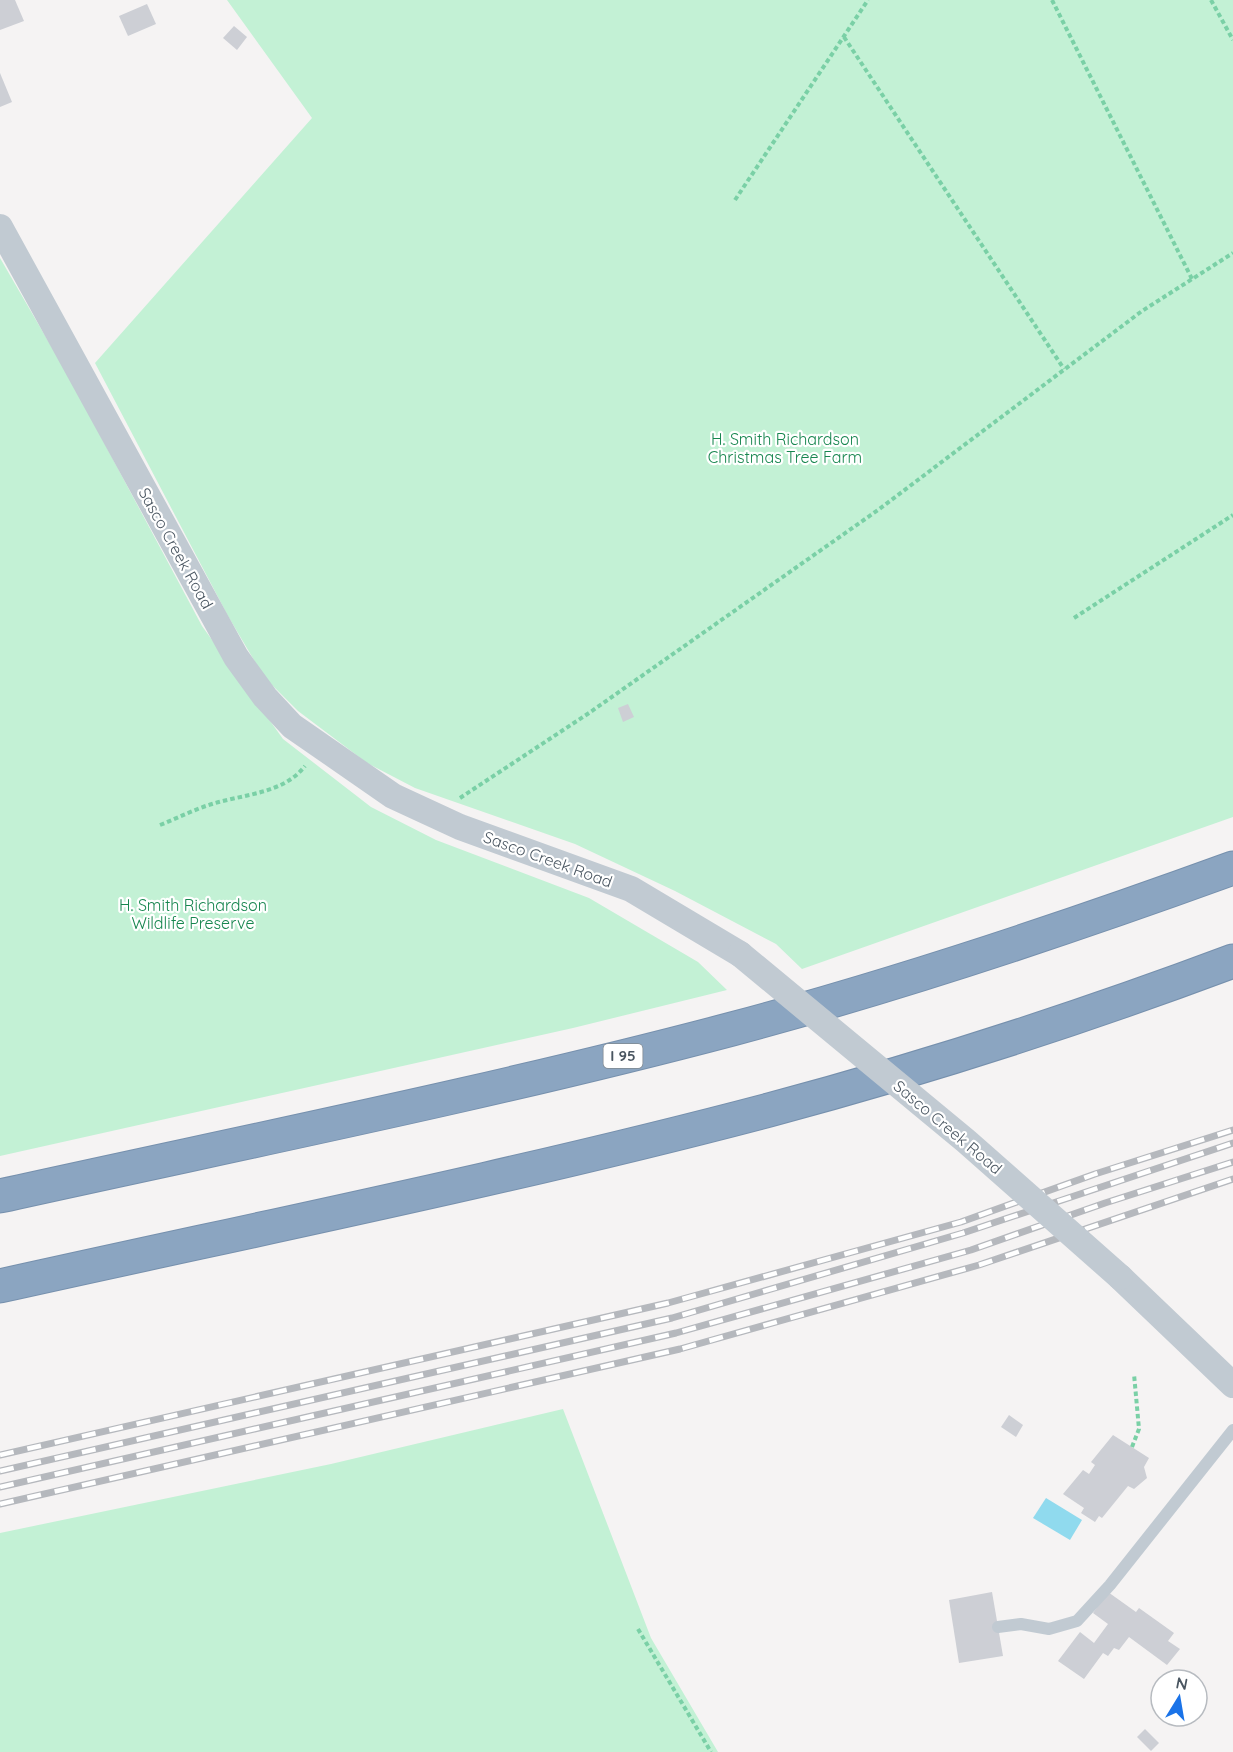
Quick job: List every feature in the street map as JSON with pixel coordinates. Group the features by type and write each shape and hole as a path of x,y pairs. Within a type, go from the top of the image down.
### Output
{"highway":[{"name":"I 95","path":"0,1196 514,1081 733,1028 947,965 1233,868"},
{"path":"0,1286 481,1178 768,1110 971,1052 1233,961"}],"street":[{"name":"Sasco Creek Road","path":"0,227 236,657 265,697 292,726 393,796 435,815 630,889 740,954 966,1141 1119,1277 1233,1385"}],"lane":[{"path":"998,1627 1021,1624 1049,1629 1077,1621 1110,1584 1233,1430"}],"path":[{"path":"735,200 868,0"},
{"path":"1052,0 1192,279"},
{"path":"1211,0 1233,40"},
{"path":"843,37 1064,369"},
{"path":"435,815 589,713 878,510 1142,311 1233,253"},
{"path":"1074,618 1233,515"},
{"path":"160,825 212,804 272,789 291,780 320,746"},
{"path":"1132,1447 1139,1429 1134,1374"},
{"path":"638,1629 710,1750 704,1752"}],"green space":[{"name":"H. Smith Richardson Christmas Tree Farm","path":"227,0 1233,0 1233,817 802,969 776,944 675,891 575,844 415,788 367,763 298,711 264,677 228,616 95,363 312,118"},
{"name":"H. Smith Richardson Wildlife Preserve","path":"0,258 69,377 202,626 283,739 371,807 436,840 589,898 698,962 727,990 573,1028 0,1156"},
{"path":"563,1409 651,1638 718,1752 0,1752 0,1533 331,1464"}],"water":[{"path":"1046,1498 1082,1520 1070,1540 1033,1518"}],"building":[{"path":"0,0 15,0 24,21 0,30"},
{"path":"147,4 156,24 128,36 119,16"},
{"path":"234,26 247,37 237,50 223,38"},
{"path":"0,73 12,102 0,107"},
{"path":"628,704 634,717 623,722 618,708"},
{"path":"1009,1415 1023,1425 1016,1437 1001,1427"},
{"path":"1113,1435 1149,1458 1144,1467 1147,1478 1134,1489 1128,1486 1102,1518 1099,1516 1095,1522 1081,1513 1084,1508 1063,1494 1083,1470 1089,1474 1095,1465 1091,1462"},
{"path":"992,1592 1003,1656 959,1663 949,1600"},
{"path":"1108,1592 1136,1612 1139,1608 1174,1633 1168,1641 1180,1649 1167,1665 1129,1637 1119,1650 1114,1648 1108,1656 1103,1653 1084,1679 1058,1661 1080,1632 1094,1643 1108,1624 1093,1613"},
{"path":"1145,1729 1159,1743 1151,1751 1137,1737"}],"railway":[{"path":"0,1455 668,1303 961,1222 1095,1174 1233,1130"},
{"path":"0,1471 672,1318 963,1233 1233,1143"},
{"path":"0,1487 676,1333 971,1250 1105,1203 1233,1162"},
{"path":"0,1504 680,1349 979,1265 1233,1179"}]}
